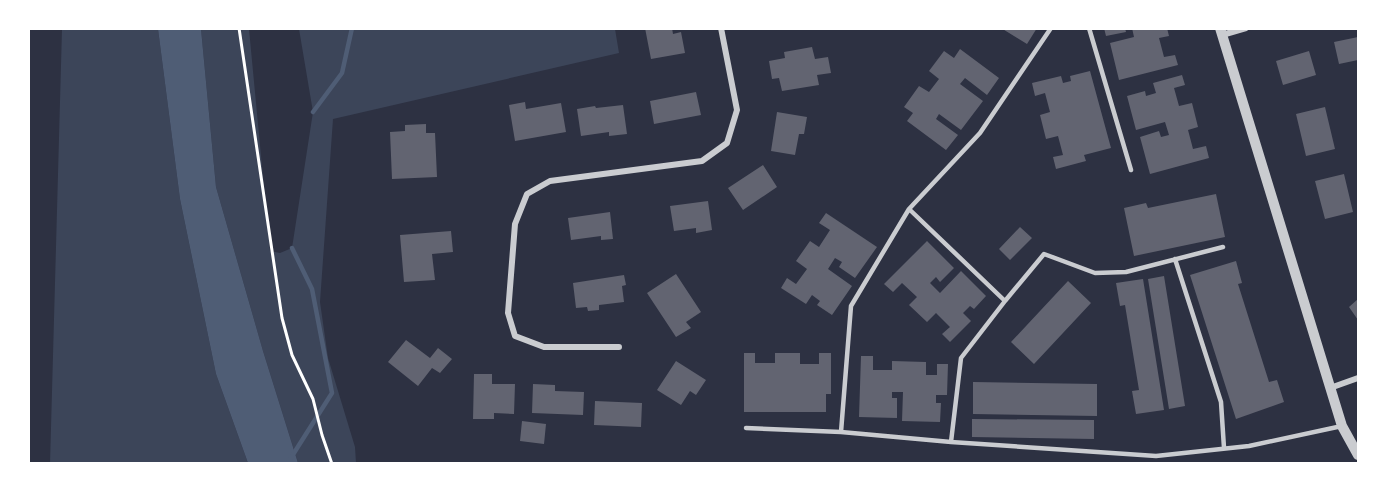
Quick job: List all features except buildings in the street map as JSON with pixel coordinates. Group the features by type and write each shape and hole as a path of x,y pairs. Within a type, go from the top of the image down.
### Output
{"street":[{"path":"619,346 544,347 515,336 508,313 508,302 515,224 527,194 550,181 702,161 728,143 737,110 721,28"},
{"path":"1246,28 1221,32 1342,426 1359,455"},
{"path":"1330,388 1359,378"}],"lane":[{"path":"841,432 851,306 909,209 980,133 1050,28"},
{"path":"1089,28 1131,170"},
{"path":"909,209 1005,301"},
{"path":"951,442 961,358 1044,254 1095,273 1126,272 1223,247"},
{"path":"1175,260 1221,402 1224,448"},
{"path":"746,428 841,432 1156,456 1249,446 1342,426"}],"path":[{"path":"238,28 282,318 292,355 313,399 332,464"}],"shaded area":[{"path":"62,29 158,29 180,199 216,374 248,463 50,464"},
{"path":"158,29 201,29 216,187 298,463 248,463 216,374 180,199"},
{"path":"201,29 249,29 270,251 280,253 292,248 313,112 299,29 615,29 619,53 333,119 320,302 328,358 355,447 356,463 298,463 216,187"}],"waterway":[{"path":"313,112 342,73 352,28"},
{"path":"287,464 332,393 312,289 292,248"}]}
